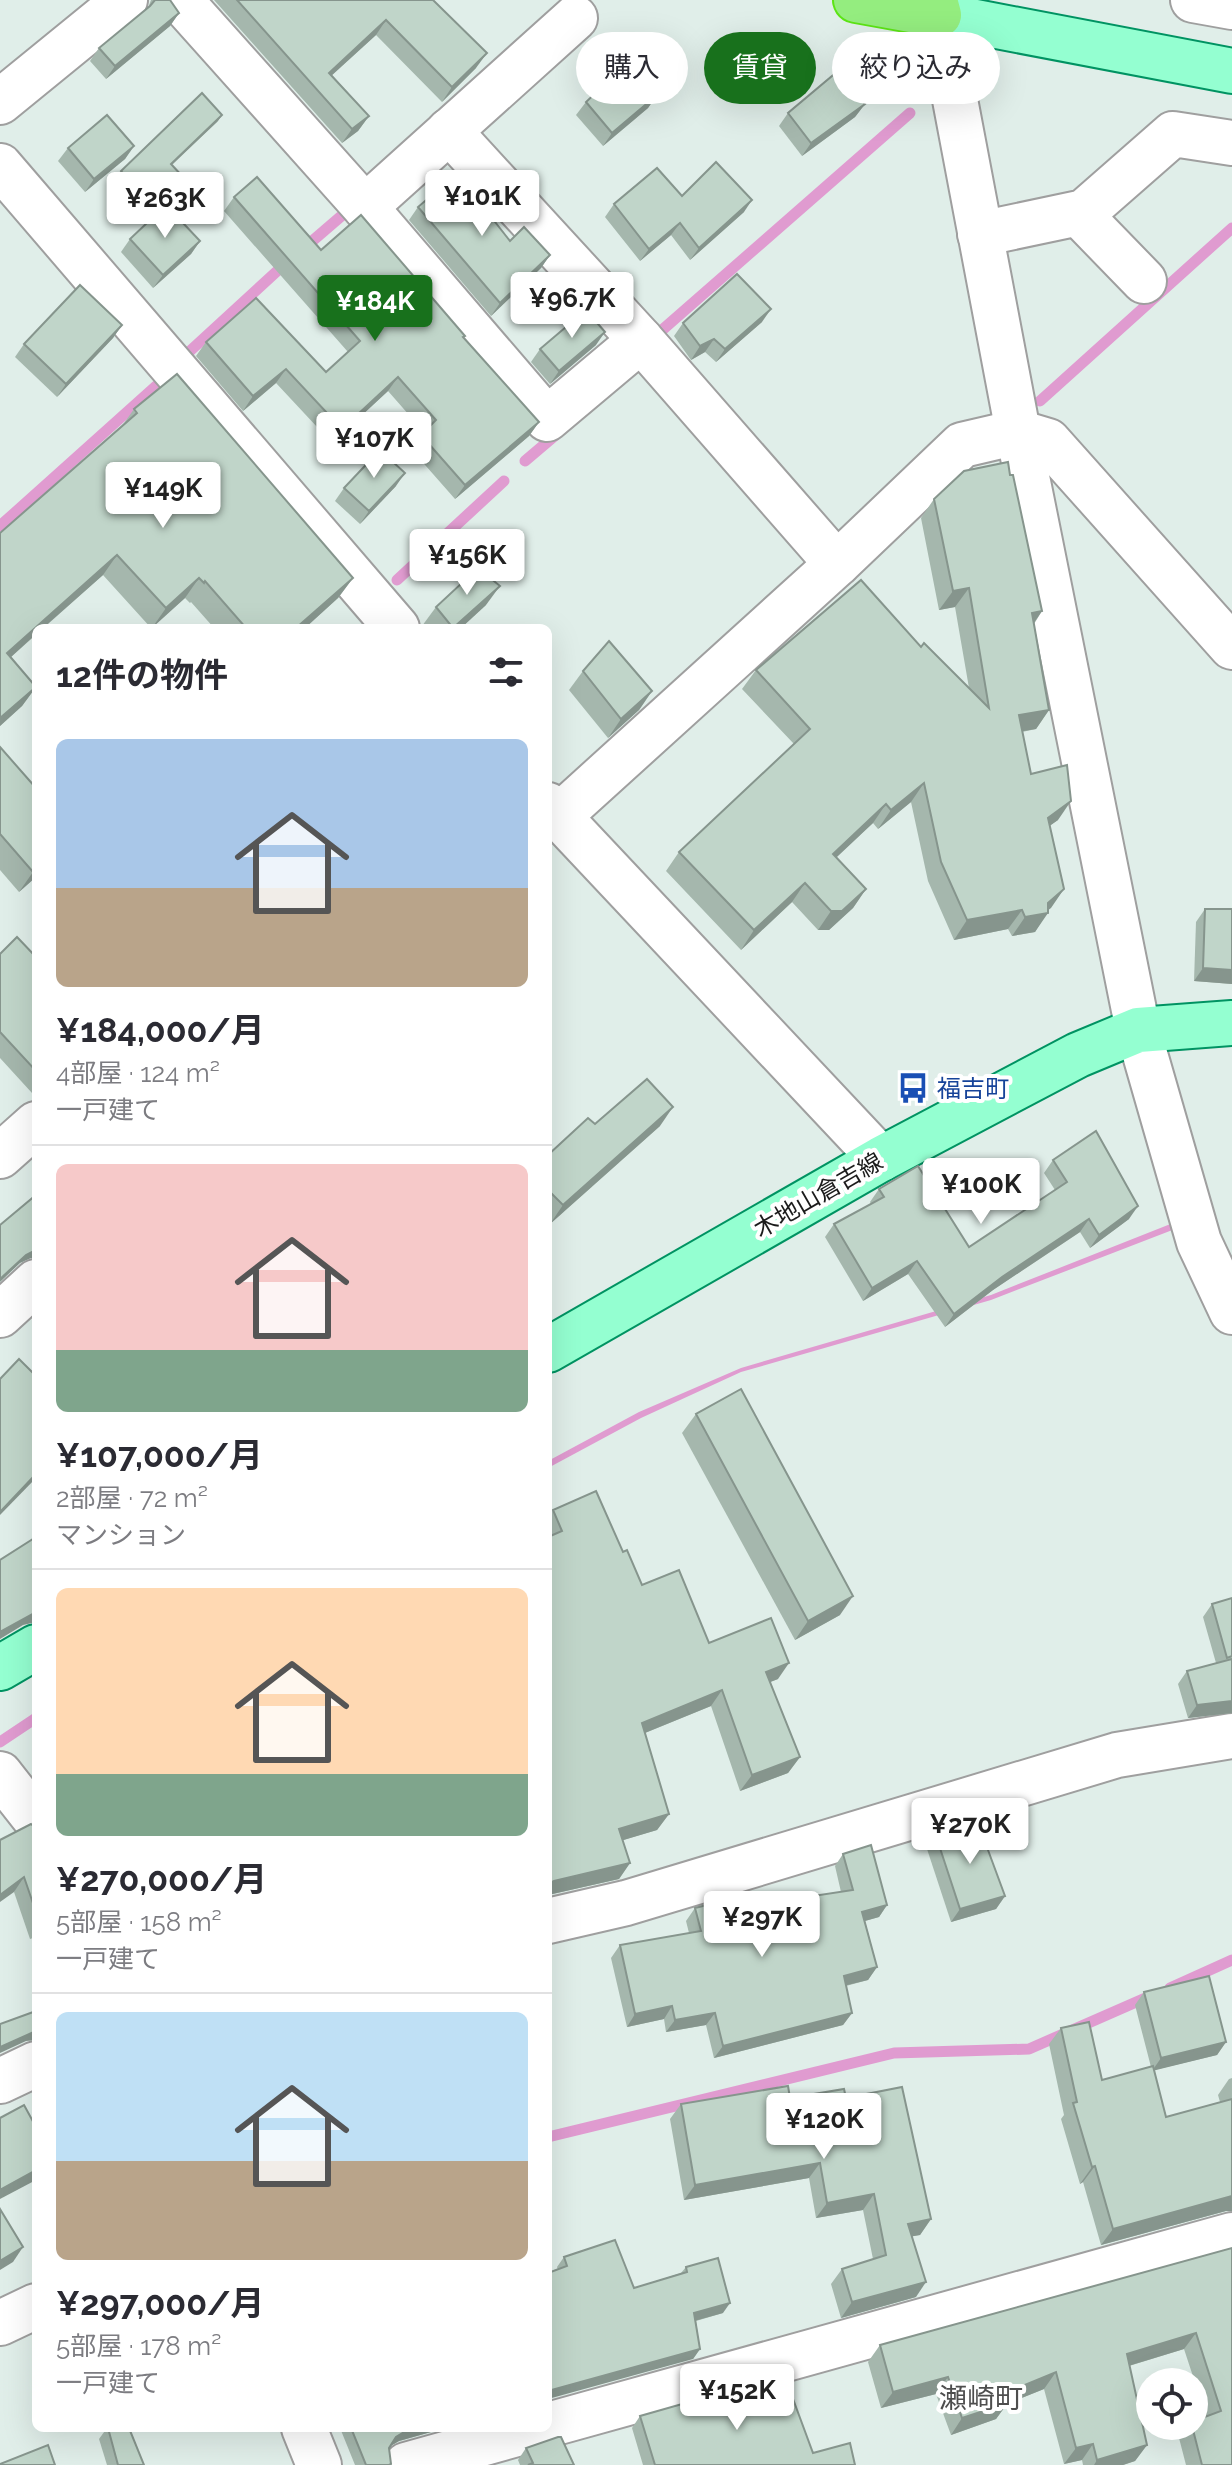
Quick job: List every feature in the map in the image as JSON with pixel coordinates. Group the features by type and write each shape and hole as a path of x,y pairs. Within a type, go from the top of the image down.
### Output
{"highway":[{"path":"856,0 937,7"}],"main road":[{"path":"937,7 1232,71"},
{"name":"木地山倉吉線","path":"552,1345 881,1159 1078,1055 1138,1030 1232,1023"},
{"path":"0,1668 32,1649"}],"street":[{"path":"0,102 125,0"},
{"path":"180,0 365,207 547,419 641,340"},
{"path":"1193,0 1232,7"},
{"path":"937,7 1018,432 1138,1030 1199,1242 1232,1312"},
{"path":"365,207 575,18"},
{"path":"449,131 641,340 837,564"},
{"path":"980,234 1084,212 1173,134 1232,143"},
{"path":"0,166 394,624"},
{"path":"1079,214 1144,281"},
{"path":"881,1159 554,820 837,564 962,445 1018,432 1048,441 1232,647"},
{"path":"0,1156 32,1128"},
{"path":"0,1315 32,1286"},
{"path":"552,1920 626,1903 1117,1755 1232,1736"},
{"path":"0,1774 32,1815"},
{"path":"0,2081 32,2066"},
{"path":"552,2424 1232,2235"},
{"path":"0,2323 32,2308"},
{"path":"306,2432 319,2465"},
{"path":"406,2465 524,2432"}],"shaded area":[{"path":"1173,1223 1175,1229 991,1300 741,1372 641,1418 552,1466 552,1459 639,1412 741,1368 991,1295"}],"building":[{"path":"155,0 170,0 179,13 115,66 99,48"},
{"path":"237,0 433,0 487,53 452,87 386,20 329,73 369,116 352,129"},
{"path":"832,76 832,104 865,104 811,143 788,113 799,104 816,104 816,89"},
{"path":"202,93 222,115 171,164 183,177 150,205 121,171"},
{"path":"588,104 646,104 612,133"},
{"path":"107,115 134,146 94,179 68,148"},
{"path":"716,162 752,200 699,248 680,223 649,249 614,204 657,168 682,196"},
{"path":"460,171 480,191 474,195 510,241 524,227 550,255 500,303 418,207"},
{"path":"257,177 321,250 361,215 539,422 465,485 421,435 436,420 398,377 342,429 286,369 253,396 206,342 256,298 326,372 360,341 234,197"},
{"path":"166,205 200,241 163,275 130,239"},
{"path":"737,274 771,309 725,349 714,339 700,346 683,323"},
{"path":"80,285 122,325 66,384 24,344"},
{"path":"586,310 605,332 559,371 540,349"},
{"path":"177,374 353,578 301,624 243,624 199,578 166,608 117,555 40,624 32,624 32,631 7,653 32,682 32,690 0,718 0,533 137,413 134,409"},
{"path":"380,450 405,473 369,511 344,488"},
{"path":"1008,462 1042,611 1032,613 1049,710 1019,715 1031,774 1067,765 1071,801 1048,818 1064,889 1048,903 1048,913 1025,917 1022,910 967,920 941,862 924,783 891,810 886,804 833,854 866,889 842,911 831,911 805,883 754,930 679,852 810,729 756,670 861,580 921,647 924,643 989,708 969,588 953,591 934,499 964,471"},
{"path":"478,568 500,586 457,624 450,624 436,607"},
{"path":"609,641 652,691 621,719 583,671"},
{"path":"0,747 32,783 32,871 0,834"},
{"path":"1205,909 1232,909 1232,970 1203,968"},
{"path":"17,937 32,953 32,1067 0,1032 0,954"},
{"path":"647,1079 673,1107 563,1205 552,1194 552,1151 588,1118 595,1124"},
{"path":"1096,1131 1138,1206 1099,1235 1089,1219 1002,1277 954,1314 917,1261 872,1288 834,1224 884,1197 879,1189 918,1166 969,1247 1067,1182 1053,1160"},
{"path":"32,1198 32,1252 0,1279 0,1225"},
{"path":"19,1359 32,1372 32,1478 0,1512 0,1379"},
{"path":"741,1389 853,1596 808,1621 696,1414"},
{"path":"596,1491 623,1552 627,1550 642,1585 679,1570 709,1643 771,1618 789,1663 766,1672 800,1757 752,1775 722,1690 642,1723 669,1814 619,1829 630,1863 552,1882 552,1535 562,1531 553,1510"},
{"path":"32,1540 32,1614 0,1632 0,1560"},
{"path":"1232,1598 1232,1656 1227,1658 1212,1604"},
{"path":"1232,1659 1232,1701 1197,1705 1187,1671"},
{"path":"978,1823 1005,1896 960,1909 936,1836"},
{"path":"32,1825 32,1900 24,1877 0,1895 0,1840"},
{"path":"871,1845 887,1905 862,1912 877,1967 844,1976 852,2013 723,2046 715,2013 675,2020 672,2006 635,2014 620,1945 701,1931 695,1908 750,1894 754,1905 853,1890 843,1854"},
{"path":"1209,1976 1226,2042 1161,2058 1144,1992"},
{"path":"32,2012 32,2033 0,2047 0,2024"},
{"path":"1089,2022 1102,2080 1153,2066 1166,2117 1232,2099 1232,2196 1113,2229 1073,2103 1077,2102 1061,2028"},
{"path":"788,2086 790,2098 844,2089 846,2098 902,2087 931,2219 908,2224 926,2282 852,2302 842,2269 886,2255 874,2194 827,2203 820,2163 695,2185 681,2104"},
{"path":"24,2105 32,2120 32,2172 0,2190 0,2118"},
{"path":"0,2209 23,2247 0,2261"},
{"path":"615,2240 634,2288 687,2272 686,2267 718,2258 730,2303 694,2313 700,2349 552,2390 552,2272 567,2266 564,2257"},
{"path":"1232,2248 1232,2465 1202,2465 1196,2440 1208,2440 1208,2416 1221,2411 1196,2333 1127,2354 1136,2395 1136,2440 1146,2440 1147,2445 1097,2460 1093,2444 1076,2448 1056,2372 1005,2393 1008,2403 962,2418 948,2377 893,2392 880,2345"},
{"path":"786,2380 813,2453 850,2443 855,2465 655,2465 640,2416 710,2396 710,2401 750,2387 752,2393"},
{"path":"109,2432 131,2432 144,2465 118,2465"},
{"path":"353,2432 404,2432 396,2437 389,2448 391,2464 366,2465"},
{"path":"561,2437 574,2465 528,2465 533,2463 526,2448"},
{"path":"48,2445 55,2465 0,2465 0,2464"}],"waterway":[{"path":"661,331 910,113"},
{"path":"303,249 346,212"},
{"path":"1040,401 1232,228"},
{"path":"190,351 287,262"},
{"path":"0,526 156,386"},
{"path":"525,461 558,433"},
{"path":"397,580 504,481"},
{"path":"0,1742 32,1721"},
{"path":"1170,1988 1232,1960"},
{"path":"552,2136 894,2053 1029,2049 1150,1996"}],"place":[{"name":"福吉町","path":"913,1088"}],"district":[{"name":"瀬崎町","path":"981,2398"}]}
